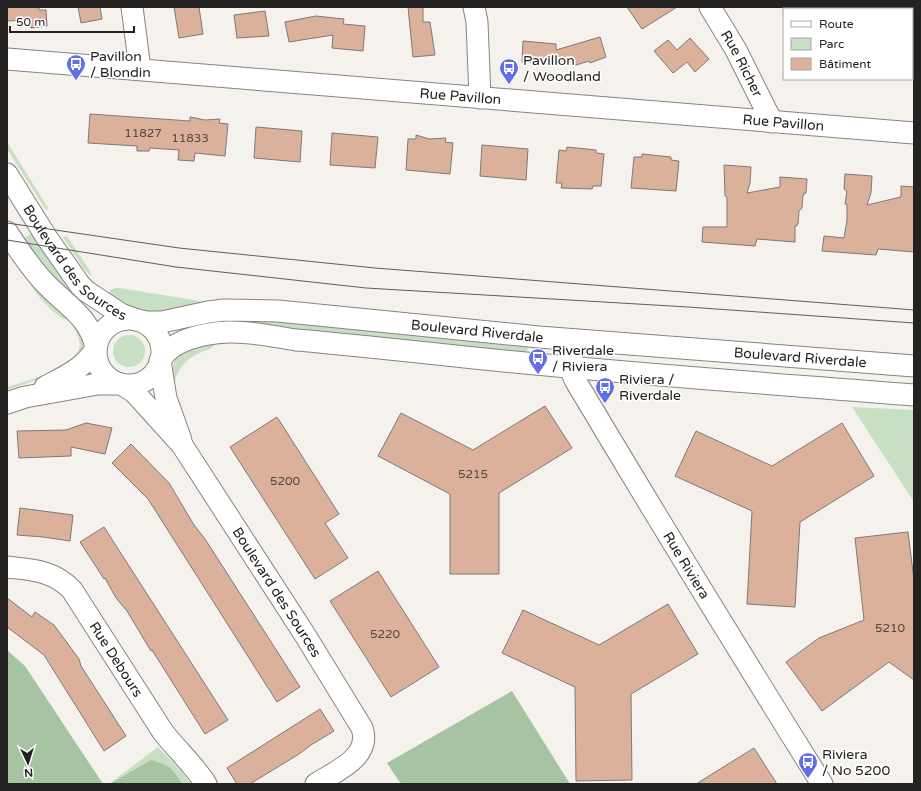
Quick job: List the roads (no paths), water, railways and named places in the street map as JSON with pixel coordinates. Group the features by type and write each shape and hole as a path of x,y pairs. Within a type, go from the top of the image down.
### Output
{"street":[{"path":"132,7 140,69"},
{"path":"474,7 477,22 480,98"},
{"name":"Rue Richer","path":"710,7 736,50 772,122"},
{"name":"Rue Pavillon","path":"7,59 914,133"},
{"name":"Boulevard des Sources","path":"7,174 54,249 80,285 117,312 137,320"},
{"path":"7,232 30,266 45,283 74,309 86,323 92,333 97,358 102,370 111,379 121,384"},
{"name":"Boulevard Riverdale","path":"137,320 162,322 216,311 235,309 297,312 572,340 914,366"},
{"path":"137,320 151,328 159,337 162,348 160,361 154,374 143,382 129,385 95,384 16,400 75,370 88,360 96,348 101,334 109,326 119,321 137,320"},
{"name":"Boulevard Riverdale","path":"160,361 169,351 187,340 205,335 237,332 288,339 468,358 914,395"},
{"name":"Rue Riviera","path":"572,340 571,367 575,380 630,470 675,548 822,784"},
{"name":"Boulevard des Sources","path":"160,361 166,398 182,445"},
{"name":"Boulevard des Sources","path":"121,384 134,392 182,445 358,720 364,734 364,741 361,750 354,759 316,784"},
{"name":"Rue Debours","path":"7,567 45,572 60,579 72,590 163,732 198,772 206,784"}],"tram line":[{"path":"7,223 179,248 375,268 914,310"},
{"path":"7,240 176,267 366,288 688,307 914,323"}],"place":[{"name":"Pavillon / Blondin","path":"76,81"},
{"name":"Pavillon / Woodland","path":"509,85"},
{"name":"Riverdale / Riviera","path":"538,375"},
{"name":"Riviera / Riverdale","path":"605,404"},
{"name":"Riviera / No 5200","path":"808,779"}]}
